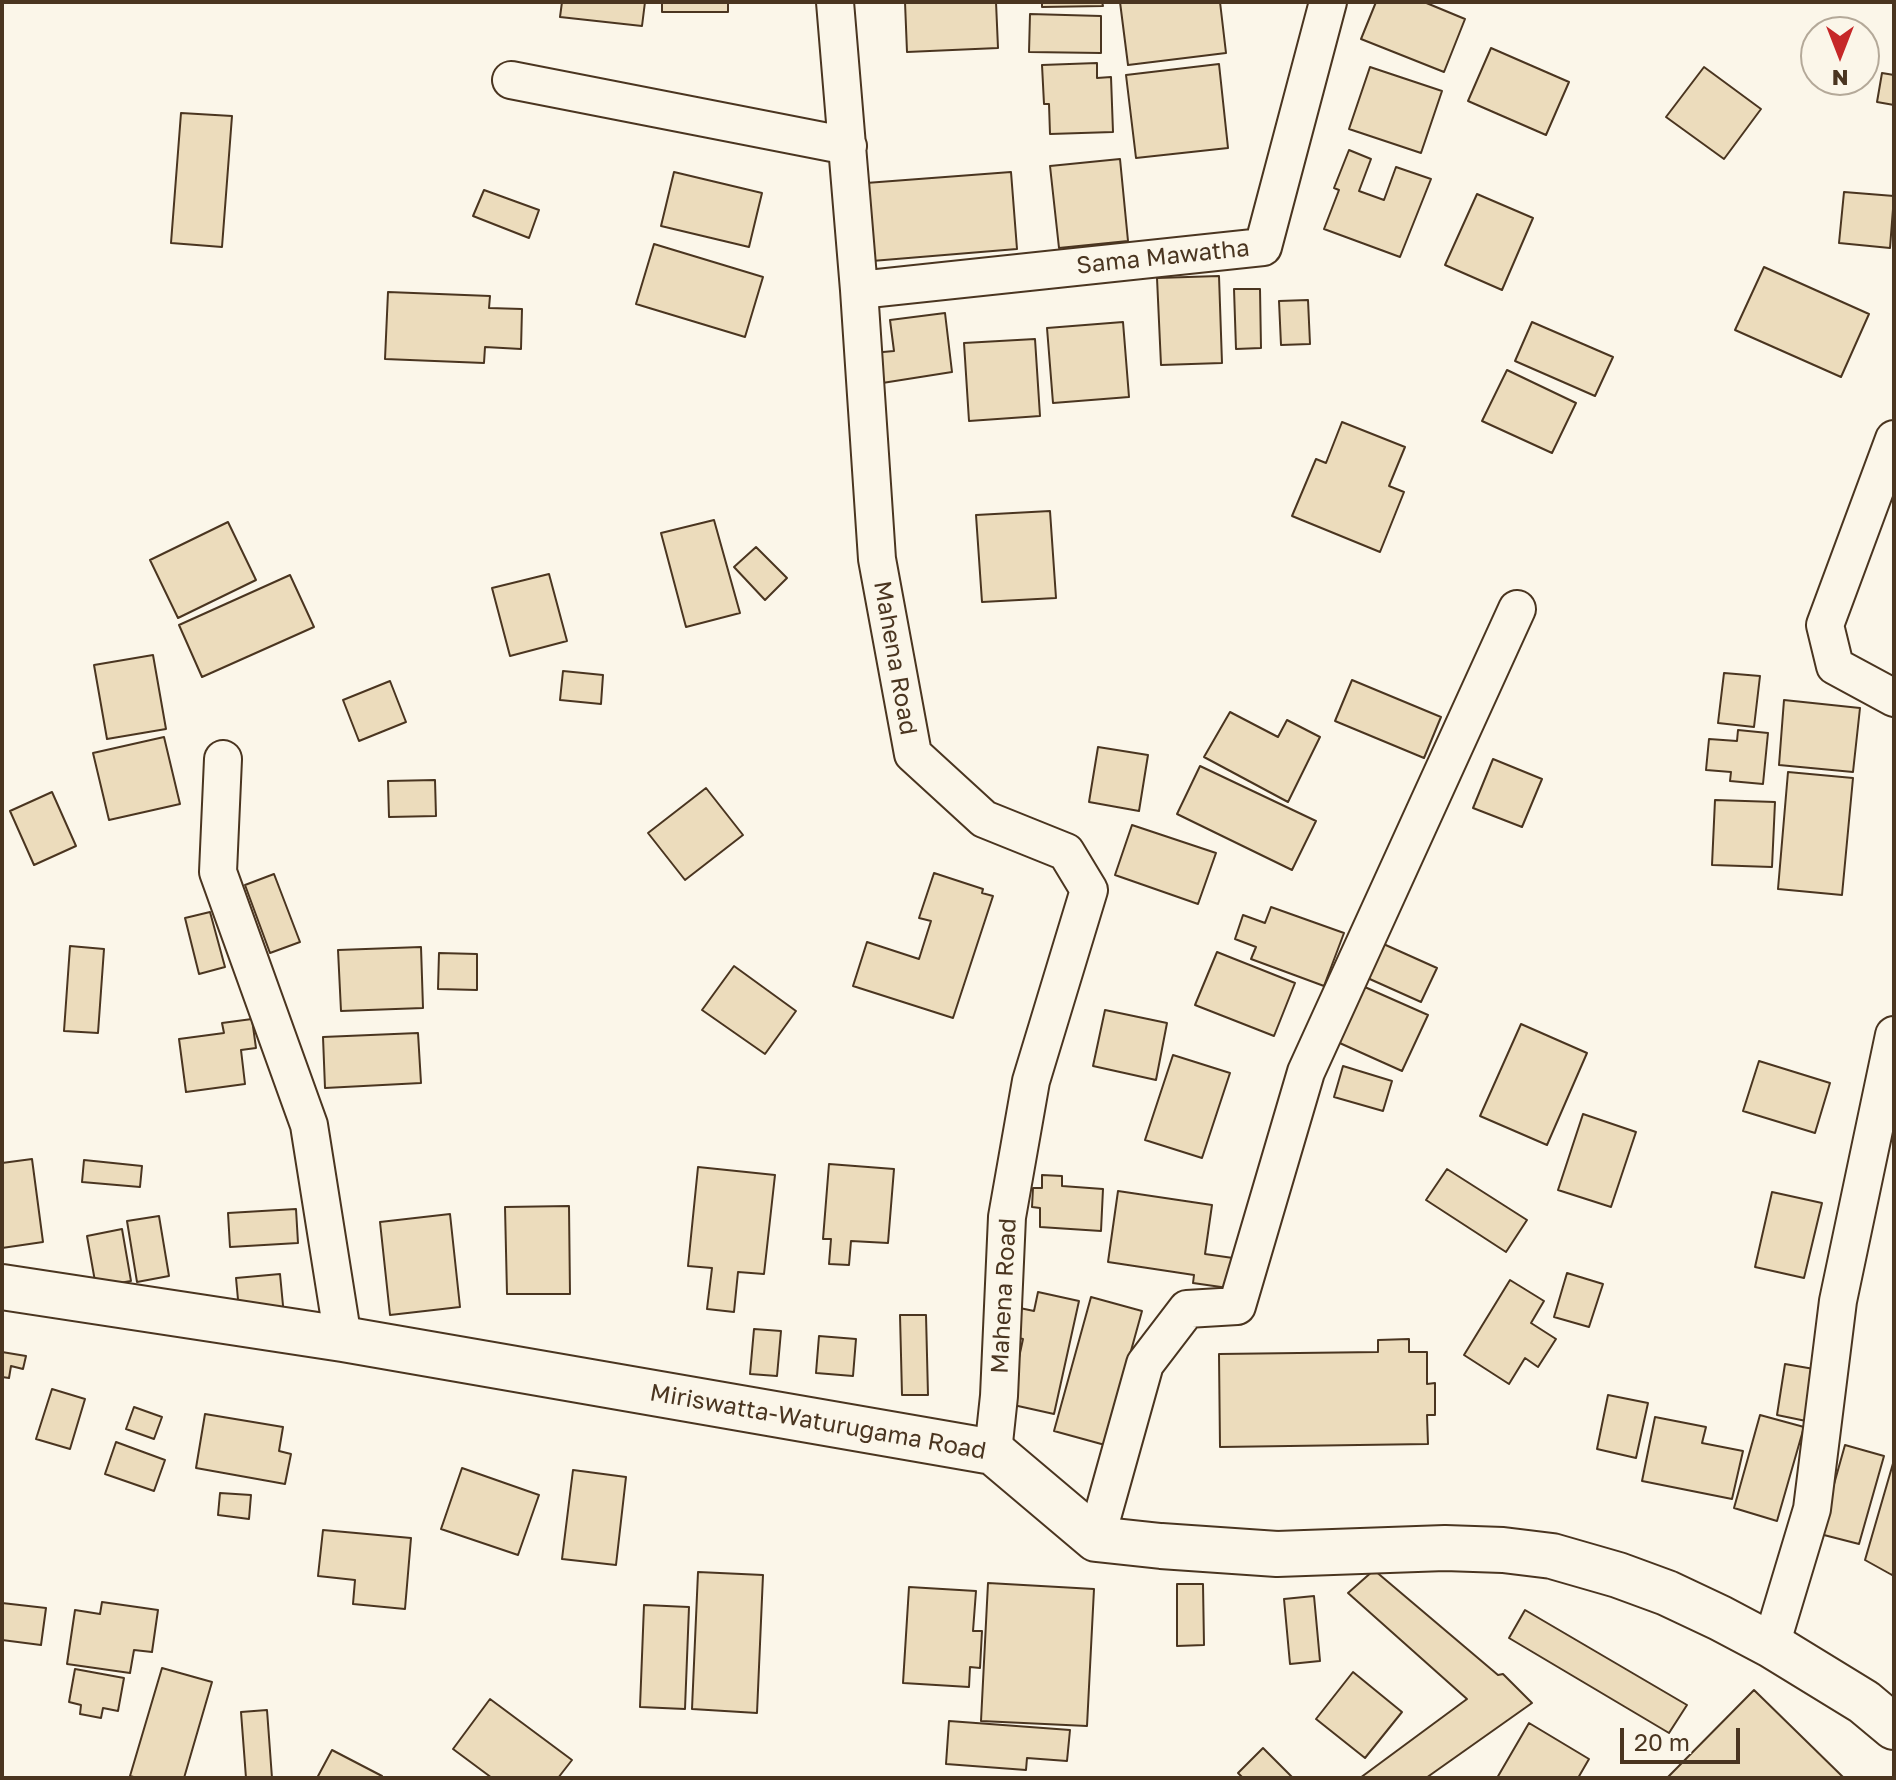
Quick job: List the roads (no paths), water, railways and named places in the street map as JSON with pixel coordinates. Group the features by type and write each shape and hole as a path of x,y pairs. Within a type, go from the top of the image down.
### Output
{"main road":[{"name":"Miriswatta-Waturugama Road","path":"2,1287 343,1339 993,1452 1096,1539"},
{"path":"1096,1539 1277,1554 1445,1548 1552,1556 1667,1593 1771,1645 1884,1713"}],"street":[{"name":"Mahena Road","path":"835,2 877,559 913,754 984,819 1066,852 1089,890 1031,1081 1007,1217 999,1396 993,1452"},
{"name":"Sama Mawatha","path":"859,290 1263,247 1328,2"},
{"path":"511,80 848,146"},
{"path":"1894,439 1825,625 1835,666 1894,698"},
{"path":"1096,1539 1145,1364 1187,1309 1237,1306 1306,1072 1517,609"},
{"path":"223,759 218,872 309,1125 343,1339"},
{"path":"1771,1645 1812,1509 1838,1301 1894,1035"}]}
